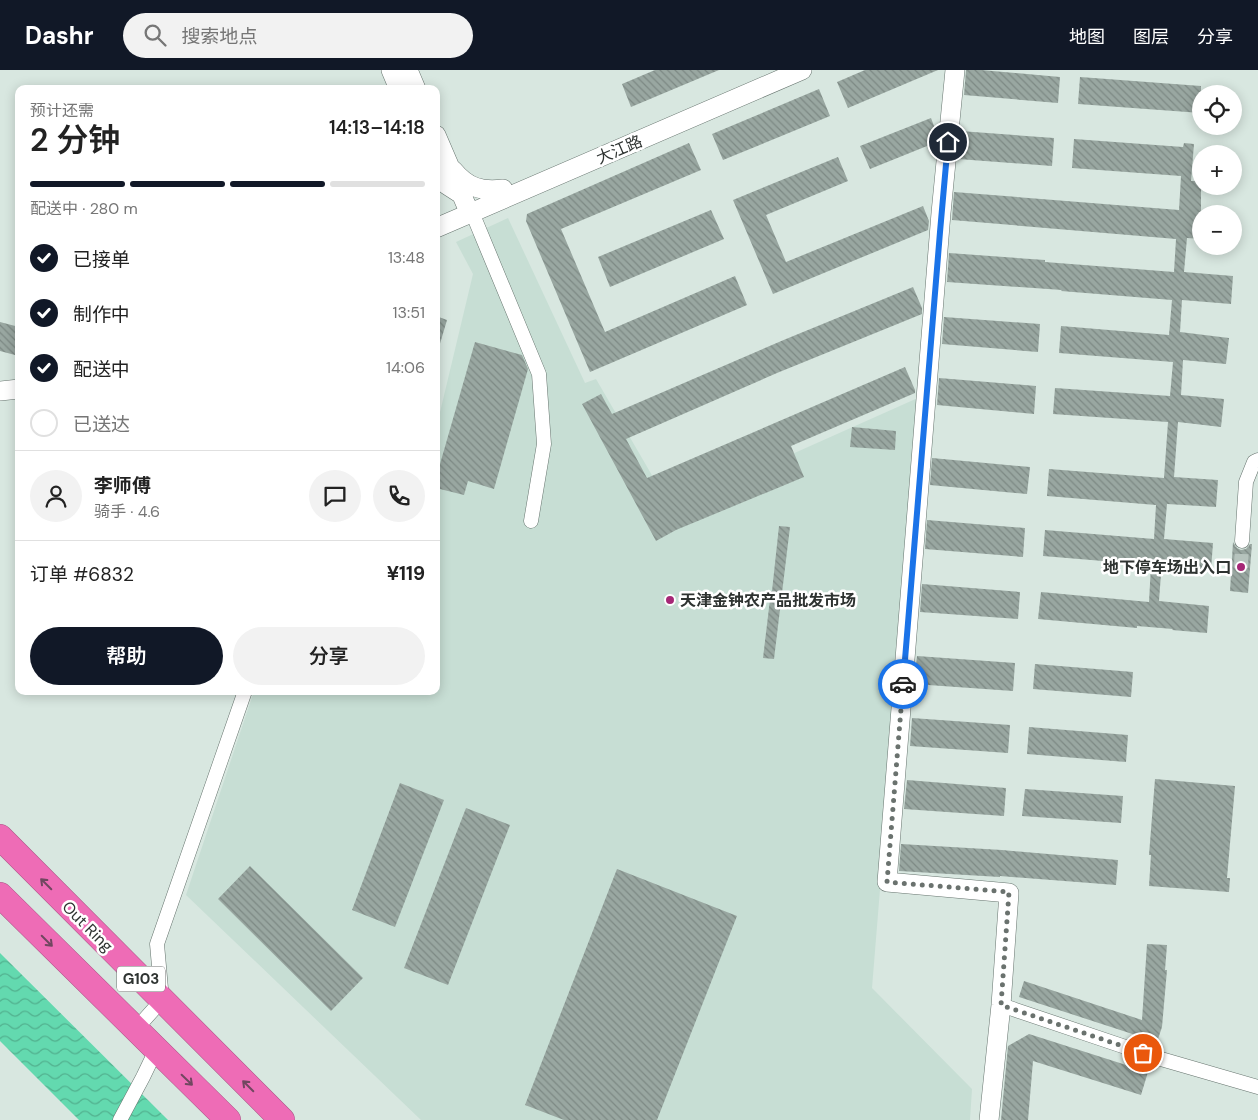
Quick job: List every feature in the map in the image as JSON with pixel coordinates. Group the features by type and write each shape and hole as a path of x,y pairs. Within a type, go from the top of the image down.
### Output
{"highway":[{"name":"Out Ring","path":"0,837 282,1120"},
{"name":"G103","path":"0,895 228,1120"}],"street":[{"path":"391,70 397,85"},
{"path":"408,70 414,85"},
{"name":"大江路","path":"503,194 780,70"},
{"name":"大江路","path":"503,194 802,70"},
{"path":"955,70 940,222 887,882 1009,892 1001,1005 989,1120"},
{"path":"441,171 461,179 476,188 503,194"},
{"path":"441,171 463,209 539,374 544,444 531,521"},
{"path":"440,225 463,209 503,194"},
{"path":"0,385 15,384"},
{"path":"0,391 15,389"},
{"path":"1242,541 1251,521 1246,482 1254,462 1258,460"},
{"path":"136,1029 162,1000 157,944 245,695"},
{"path":"1001,1005 1161,1059 1258,1087"},
{"path":"120,1120 156,1050"}],"shaded area":[{"name":"天津金钟农产品批发市场","path":"508,218 585,383 596,379 671,508 920,397 872,988 972,1089 970,1120 421,1120 186,895 253,695 440,695 440,412 473,274 456,242"}],"water":[{"path":"0,953 168,1120 79,1120 0,1041"}],"building":[{"path":"655,70 719,70 631,107 622,84"},
{"path":"865,70 938,70 848,108 837,82"},
{"path":"966,70 1060,77 1058,103 964,95"},
{"path":"1080,77 1192,85 1192,112 1078,104"},
{"path":"819,89 830,116 723,160 712,134"},
{"path":"931,118 937,134 937,142 870,169 860,146"},
{"path":"960,131 1054,138 1052,166 958,159"},
{"path":"1074,139 1183,147 1184,143 1194,144 1192,145 1192,195 1201,195 1201,205 1192,205 1192,238 1187,238 1184,272 1233,276 1231,304 1182,300 1180,332 1229,338 1226,364 1183,360 1181,395 1224,399 1221,427 1178,422 1174,477 1218,480 1216,507 1167,504 1164,539 1213,543 1211,570 1162,566 1159,601 1209,606 1207,633 1038,619 1041,592 1149,602 1151,565 1043,556 1045,530 1154,539 1156,505 1047,496 1049,469 1164,478 1168,422 1053,414 1055,388 1170,396 1173,362 1059,353 1061,326 1169,335 1172,300 947,282 949,253 1174,272 1176,239 952,220 954,192 1179,210 1181,176 1072,168"},
{"path":"689,143 701,170 561,229 605,332 735,276 747,305 590,372 526,221 527,214"},
{"path":"838,157 848,181 766,215 786,262 923,206 929,221 928,230 773,294 733,200"},
{"path":"711,210 724,239 610,287 598,257"},
{"path":"913,287 922,308 922,314 777,373 626,439 647,478 905,367 915,390 915,393 791,446 804,477 676,530 656,541 582,404 601,394 612,414"},
{"path":"440,317 447,320 440,344"},
{"path":"944,317 1040,324 1038,352 942,344"},
{"path":"0,322 15,326 15,355 0,351"},
{"path":"475,342 522,355 528,369 494,489 468,481 464,495 440,489 440,464"},
{"path":"939,378 1036,386 1034,414 937,405"},
{"path":"852,427 896,431 895,450 850,447"},
{"path":"932,458 1030,467 1027,494 930,485"},
{"path":"927,520 1025,528 1023,557 925,549"},
{"path":"779,526 790,527 774,659 763,658"},
{"name":"地下停车场出入口","path":"1233,542 1241,550 1246,549 1252,544 1248,593 1230,591"},
{"path":"922,584 1020,592 1018,619 920,612"},
{"path":"917,656 1015,663 1013,691 914,684"},
{"path":"1035,664 1133,672 1131,697 1033,689"},
{"path":"912,718 1010,725 1008,753 910,746"},
{"path":"1029,727 1128,735 1126,762 1027,754"},
{"path":"1155,779 1235,786 1227,878 1230,878 1229,892 1149,886 1151,855 1149,855"},
{"path":"907,780 1006,788 1004,816 904,809"},
{"path":"400,783 444,800 395,927 352,910"},
{"path":"1025,789 1123,796 1121,823 1022,816"},
{"path":"466,808 510,825 448,985 404,968"},
{"path":"901,844 1118,860 1116,885 1000,876 899,871"},
{"path":"250,866 363,978 331,1011 218,899"},
{"path":"617,869 737,916 657,1120 564,1120 525,1105"},
{"path":"1147,944 1167,945 1165,970 1167,970 1162,1027 1157,1042 1019,997 1024,981 1142,1020"},
{"path":"1029,1034 1148,1072 1141,1095 1033,1061 1028,1120 1001,1120 1008,1046"}],"tunnel":[{"path":"1241,568 1242,541"}],"way so far":[{"path":"903,684 887,882 1009,892 1001,1005 1143,1053"}],"place":[{"name":"地下停车场出入口","path":"1241,567"},
{"name":"天津金钟农产品批发市场","path":"670,600"}],"route":[{"path":"903,684 948,142"}]}
